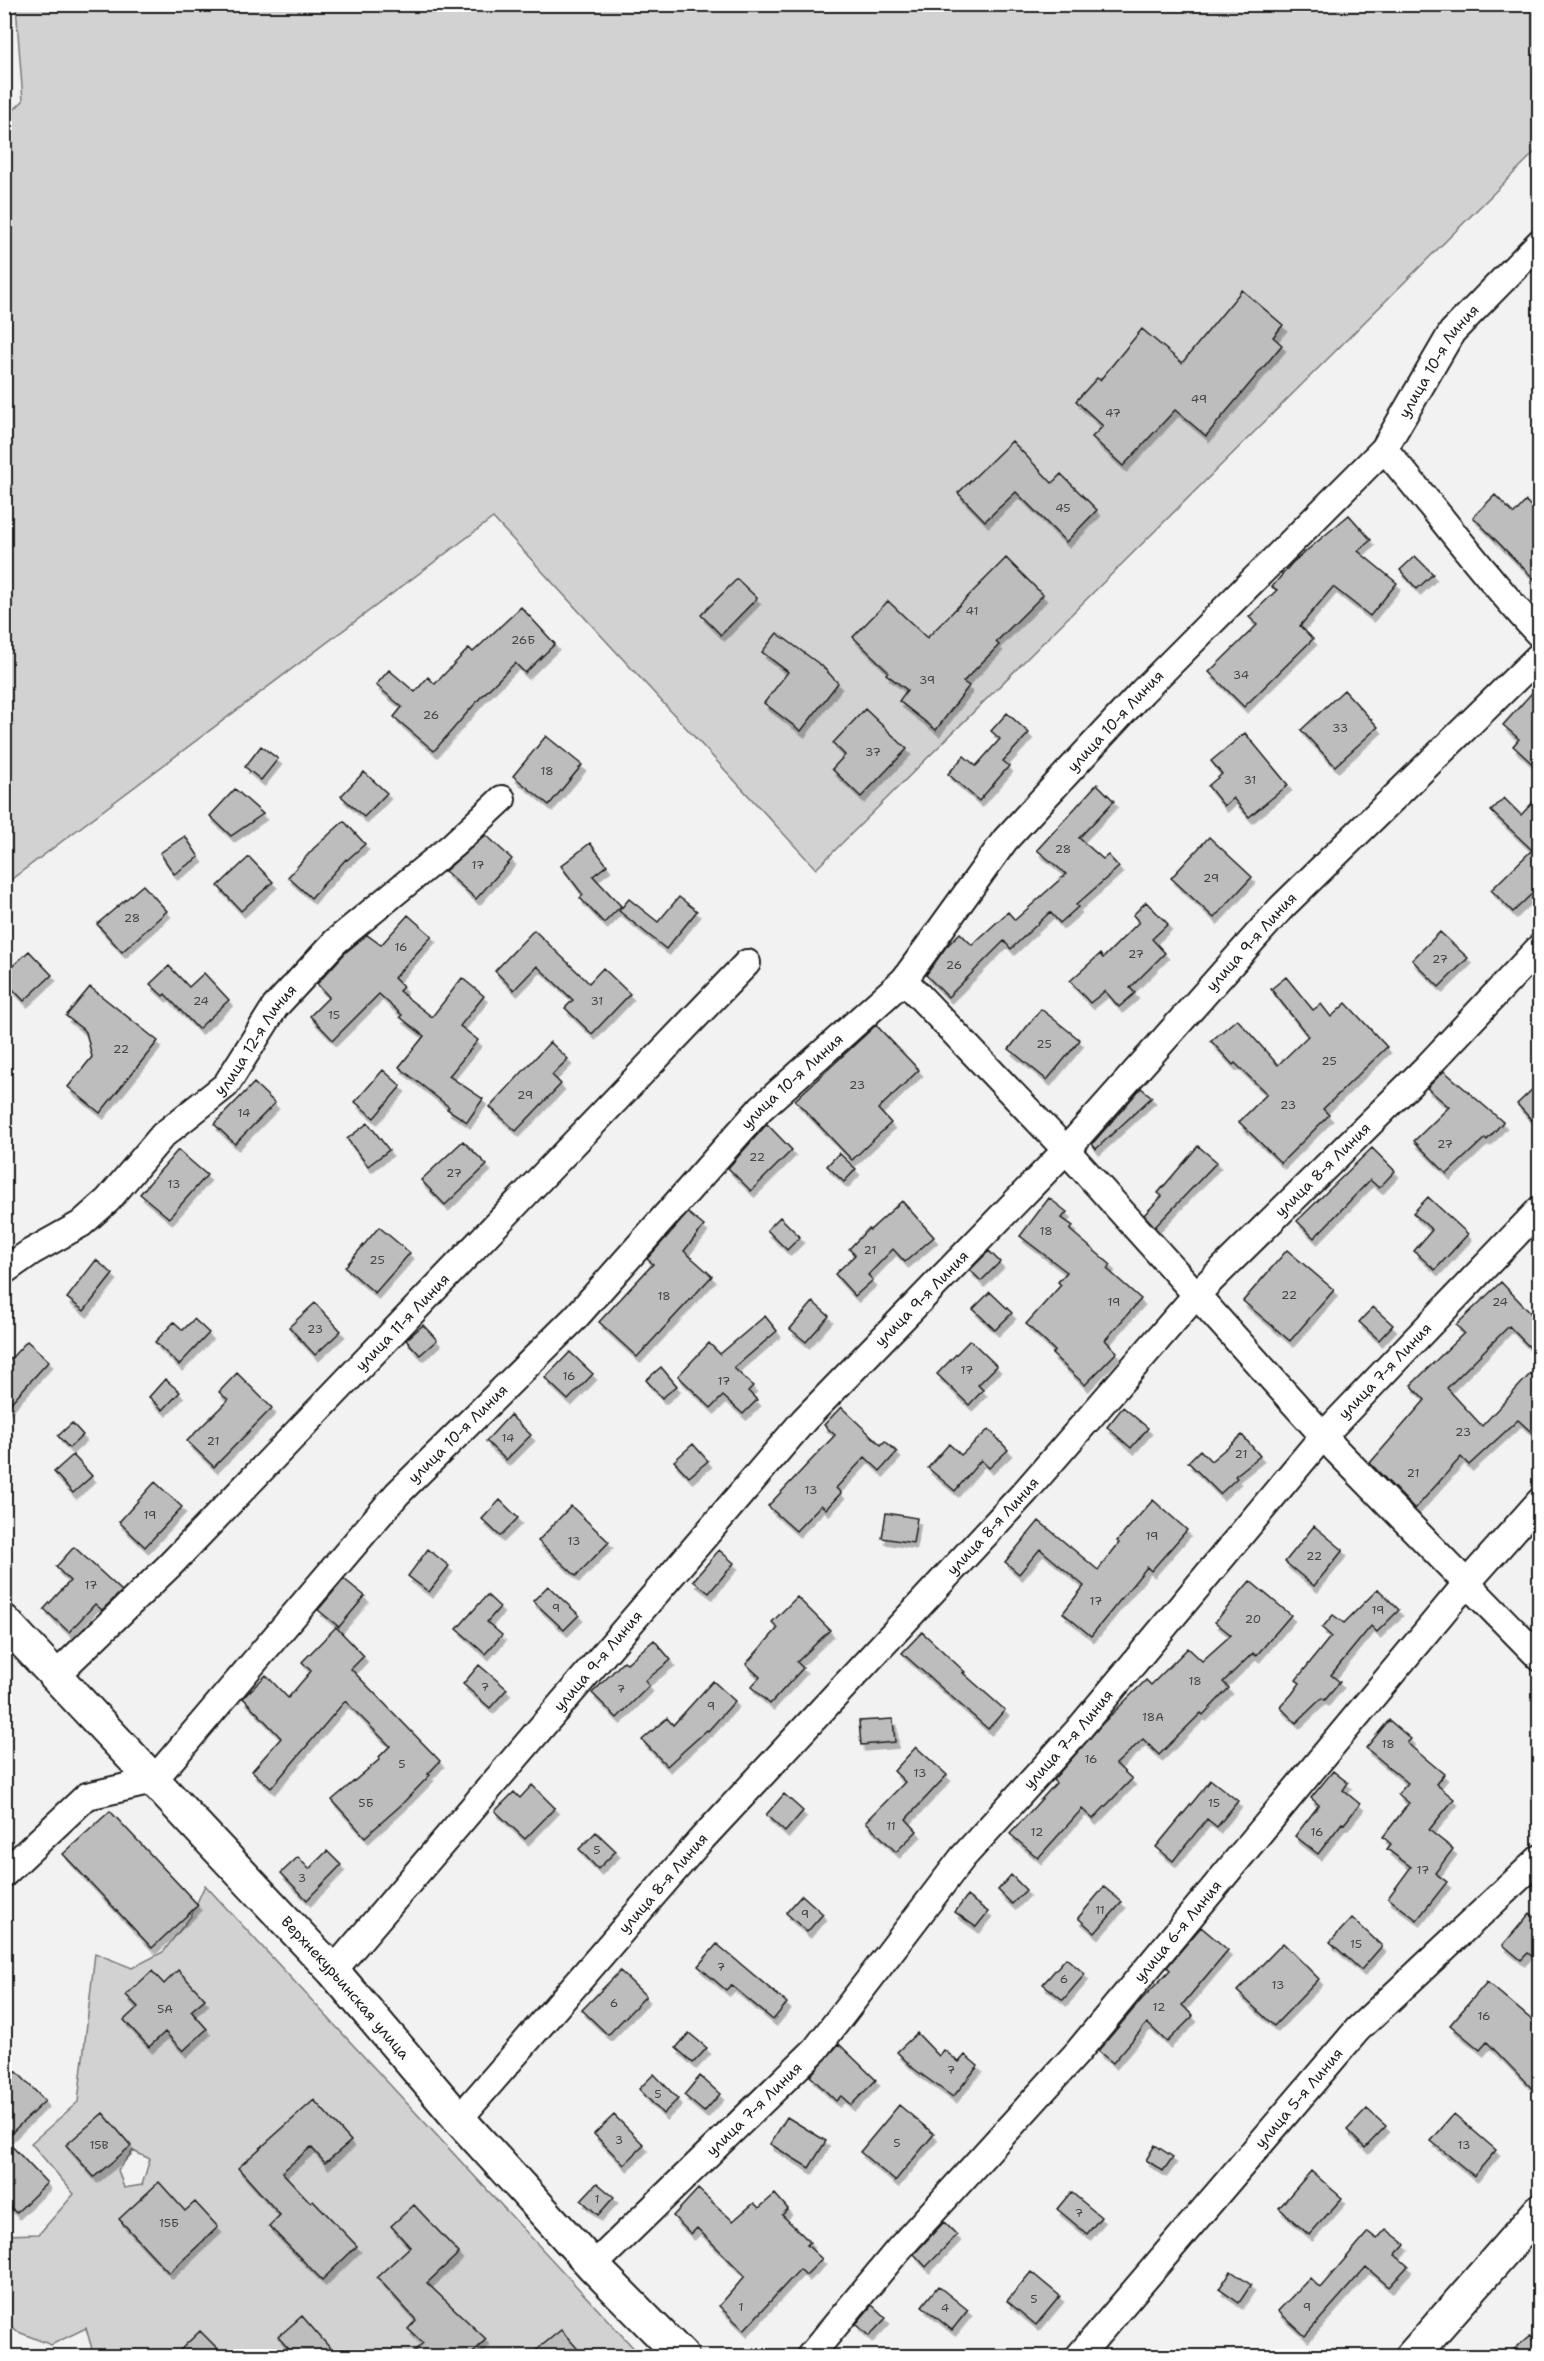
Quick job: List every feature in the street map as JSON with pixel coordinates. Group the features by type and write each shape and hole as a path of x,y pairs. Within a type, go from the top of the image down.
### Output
{"street":[{"name":"улица 10-я Линия","path":"153,1781 397,1494 575,1318 761,1108 904,980 1005,840 1142,692 1384,449 1452,332 1539,242"},
{"path":"1384,449 1427,498 1503,596 1539,635"},
{"name":"улица 9-я Линия","path":"333,1971 804,1420 1066,1150 1281,908 1539,655"},
{"name":"улица 12-я Линия","path":"4,1271 31,1252 81,1224 108,1200 163,1135 226,1085 275,1007 336,941 453,845 502,799"},
{"name":"улица 8-я Линия","path":"459,2119 699,1842 1025,1492 1197,1294 1427,1067 1539,946"},
{"name":"улица 11-я Линия","path":"55,1676 168,1566 747,963"},
{"path":"904,980 1066,1150 1323,1436 1539,1658"},
{"name":"улица 7-я Линия","path":"593,2266 816,2049 963,1857 1080,1730 1323,1436 1539,1209"},
{"name":"улица 6-я Линия","path":"810,2356 898,2250 1077,2053 1466,1584 1539,1501"},
{"name":"Верхнекурьинская улица","path":"4,1621 333,1971 459,2119 593,2266 682,2356"},
{"path":"4,1874 87,1796 153,1781"},
{"name":"улица 5-я Линия","path":"1079,2356 1358,2029 1539,1858"},
{"path":"1412,2356 1539,2210"}],"shaded area":[{"path":"16,5 1539,5 1539,148 816,869 493,518 5,884 4,119 23,101"},
{"path":"205,1885 641,2356 94,2356 86,2328 51,2345 16,2331 5,2321 4,2235 39,2234 74,2194 31,2143 78,2102 95,1953 132,1968 163,1952 191,1916","holes":["133,2151 150,2159 142,2185 124,2188 118,2170"]}],"building":[{"path":"1242,290 1283,325 1273,337 1282,345 1206,436 1175,410 1123,466 1092,437 1103,426 1076,401 1097,378 1100,380 1142,329 1182,363"},
{"path":"1012,441 1052,483 1061,474 1097,510 1066,542 1016,492 985,521 958,493"},
{"path":"1495,495 1514,514 1526,501 1539,515 1539,584 1473,517"},
{"path":"1349,515 1371,540 1358,551 1397,583 1370,616 1333,587 1300,626 1313,639 1244,707 1209,672 1257,625 1249,617 1277,590 1272,587 1292,563"},
{"path":"1415,556 1433,574 1417,589 1400,570"},
{"path":"1006,558 1043,595 996,642 999,645 963,682 969,686 936,730 899,701 907,690 886,674 888,671 853,637 888,601 927,638"},
{"path":"737,579 757,598 721,635 701,615"},
{"path":"521,607 555,644 525,673 515,663 480,698 434,751 394,717 402,707 376,685 389,670 415,692 428,677 435,684 469,648 473,652"},
{"path":"777,633 822,666 838,683 801,731 764,703 788,672 762,652"},
{"path":"1539,685 1539,770 1513,746 1519,739 1503,725"},
{"path":"1344,690 1378,727 1335,766 1301,730"},
{"path":"865,709 907,749 861,797 832,769 845,755 833,743"},
{"path":"1007,713 1029,733 1003,761 1009,766 979,801 948,774 964,756 976,766 1000,739 991,731"},
{"path":"1245,733 1288,785 1249,817 1233,798 1224,806 1208,786 1222,774 1211,761"},
{"path":"546,736 582,765 549,805 513,776"},
{"path":"261,746 278,759 261,780 245,767"},
{"path":"364,772 387,793 364,817 341,796"},
{"path":"1097,784 1114,801 1079,838 1103,859 1108,855 1119,867 1076,905 1078,907 1060,923 1050,912 1011,949 1004,941 948,997 926,975 946,947 960,933 972,945 1008,912 1015,920 1066,874 1037,850"},
{"path":"235,789 263,814 231,836 210,816"},
{"path":"1539,796 1539,887 1513,912 1491,890 1532,850 1491,811 1504,798 1521,815"},
{"path":"344,821 365,844 346,859 311,898 288,877 314,848"},
{"path":"486,835 512,859 476,899 445,871"},
{"path":"185,836 199,857 174,874 160,853"},
{"path":"1209,837 1252,877 1214,918 1171,878"},
{"path":"590,843 607,865 593,876 621,906 604,923 580,898 583,895 561,866"},
{"path":"249,857 273,882 241,911 218,886"},
{"path":"143,885 167,911 122,952 97,924"},
{"path":"679,897 697,911 666,949 619,911 629,899 658,922"},
{"path":"1146,902 1168,924 1152,939 1165,953 1130,988 1135,993 1119,1007 1105,991 1090,1003 1070,981 1100,954 1103,958 1139,922 1133,915"},
{"path":"408,915 432,936 394,978 403,987 399,991 432,1017 462,978 484,996 460,1026 478,1040 449,1076 483,1099 467,1122 447,1109 449,1107 399,1067 424,1036 400,1017 402,1015 379,994 333,1040 310,1016 329,997 317,984 346,952 367,935 381,945"},
{"path":"534,930 589,983 603,968 630,994 592,1034 565,1008 573,1000 537,966 514,990 495,971"},
{"path":"1440,932 1468,958 1439,987 1412,960"},
{"path":"29,951 52,975 24,1001 4,980 4,974"},
{"path":"169,966 189,987 204,973 229,1000 198,1029 165,994 163,996 150,984"},
{"path":"1286,977 1313,1010 1321,1004 1331,1017 1346,1003 1387,1047 1323,1109 1329,1115 1281,1163 1239,1122 1267,1094 1235,1063 1233,1065 1211,1041 1237,1019 1278,1065 1308,1036 1271,989"},
{"path":"90,987 158,1041 100,1113 68,1087 92,1057 86,1032 66,1016"},
{"path":"1041,1009 1080,1040 1047,1080 1009,1049"},
{"path":"876,1025 919,1070 878,1109 891,1123 852,1160 795,1100"},
{"path":"550,1042 568,1059 552,1075 561,1084 516,1131 490,1107"},
{"path":"383,1070 401,1086 374,1118 355,1102"},
{"path":"1444,1071 1503,1122 1487,1140 1485,1138 1447,1174 1414,1141 1449,1107 1427,1088"},
{"path":"254,1083 275,1103 235,1144 214,1124"},
{"path":"1539,1083 1539,1128 1517,1104"},
{"path":"1141,1088 1152,1097 1096,1149 1092,1144"},
{"path":"368,1123 389,1150 368,1166 347,1139"},
{"path":"767,1124 792,1150 751,1191 728,1168"},
{"path":"463,1141 487,1165 445,1205 421,1180"},
{"path":"1198,1146 1217,1162 1155,1227 1144,1215 1162,1196 1158,1193"},
{"path":"1372,1148 1395,1171 1379,1188 1370,1180 1314,1238 1297,1221"},
{"path":"178,1150 207,1175 169,1218 140,1194"},
{"path":"839,1153 856,1169 844,1182 827,1166"},
{"path":"1428,1197 1468,1234 1435,1270 1414,1251 1432,1230 1413,1213"},
{"path":"1049,1198 1067,1212 1062,1218 1073,1226 1070,1230 1111,1265 1107,1269 1141,1299 1105,1340 1117,1352 1085,1385 1052,1354 1055,1351 1026,1324 1061,1285 1058,1282 1067,1272 1020,1236"},
{"path":"902,1201 934,1237 905,1262 893,1249 868,1275 873,1280 855,1296 835,1274 855,1255 849,1249 868,1229 870,1230"},
{"path":"688,1213 704,1226 684,1251 712,1276 637,1357 599,1322 653,1264 647,1259"},
{"path":"780,1217 800,1237 787,1250 767,1230"},
{"path":"379,1227 410,1253 375,1293 345,1267"},
{"path":"1287,1250 1334,1290 1290,1341 1243,1301"},
{"path":"989,1251 1000,1262 981,1281 970,1270"},
{"path":"96,1260 113,1274 84,1311 67,1298"},
{"path":"1501,1282 1539,1322 1539,1357 1509,1326 1447,1388 1482,1426 1531,1373 1539,1381 1539,1439 1518,1420 1469,1465 1461,1457 1415,1509 1370,1463 1425,1400 1411,1385 1464,1333 1456,1325"},
{"path":"990,1292 1012,1313 995,1330 973,1309"},
{"path":"813,1302 829,1316 806,1342 790,1329"},
{"path":"315,1303 341,1331 315,1355 289,1327"},
{"path":"1373,1307 1393,1325 1379,1340 1359,1322"},
{"path":"765,1316 777,1331 734,1368 753,1386 748,1391 757,1400 743,1414 723,1396 711,1408 678,1376 709,1343 720,1354"},
{"path":"194,1319 209,1333 179,1365 155,1342 174,1322 183,1330"},
{"path":"423,1325 437,1340 420,1355 406,1340"},
{"path":"970,1340 997,1366 978,1385 983,1390 969,1405 937,1374"},
{"path":"27,1341 49,1361 4,1410 4,1366"},
{"path":"570,1352 593,1374 568,1400 545,1378"},
{"path":"661,1367 677,1386 662,1398 646,1380"},
{"path":"237,1373 272,1408 214,1467 187,1441 228,1400 219,1392"},
{"path":"165,1379 180,1392 163,1410 149,1397"},
{"path":"841,1407 881,1445 885,1441 897,1452 880,1471 865,1457 836,1488 841,1493 826,1509 821,1505 796,1531 768,1506 835,1435 824,1425"},
{"path":"1123,1407 1148,1428 1131,1448 1107,1427"},
{"path":"510,1415 531,1435 506,1460 486,1441"},
{"path":"72,1423 83,1435 69,1448 58,1436"},
{"path":"989,1429 1008,1450 989,1468 981,1460 955,1491 928,1468 949,1444 961,1455"},
{"path":"1242,1435 1260,1456 1235,1476 1237,1478 1220,1494 1188,1462 1200,1450 1211,1461"},
{"path":"693,1444 708,1461 689,1477 674,1461"},
{"path":"73,1455 92,1476 73,1493 54,1472"},
{"path":"155,1482 182,1507 145,1547 119,1522"},
{"path":"500,1500 518,1518 500,1536 482,1519"},
{"path":"1153,1500 1187,1530 1151,1571 1147,1567 1091,1636 1063,1613 1084,1586 1040,1549 1019,1574 1005,1562 1039,1521 1098,1570 1119,1543 1117,1541"},
{"path":"571,1506 609,1542 576,1576 538,1541"},
{"path":"886,1513 917,1518 913,1543 882,1538"},
{"path":"1314,1526 1343,1550 1314,1586 1285,1562"},
{"path":"74,1547 122,1591 102,1610 95,1604 69,1632 44,1609 70,1581 56,1567"},
{"path":"428,1549 449,1566 429,1592 408,1576"},
{"path":"719,1550 734,1563 709,1593 693,1581"},
{"path":"344,1579 365,1596 339,1627 318,1610"},
{"path":"1250,1581 1291,1615 1256,1656 1253,1653 1223,1682 1229,1688 1159,1755 1143,1739 1116,1764 1132,1779 1093,1819 1082,1809 1038,1858 1010,1834 1056,1783 1053,1780 1103,1723 1146,1680 1151,1685 1188,1648 1202,1661 1231,1635 1215,1622"},
{"path":"548,1586 579,1615 564,1630 533,1601"},
{"path":"1378,1589 1399,1610 1377,1632 1371,1626 1331,1675 1340,1682 1325,1700 1322,1698 1296,1723 1280,1707 1300,1683 1296,1680 1331,1636 1322,1628 1333,1615 1344,1623"},
{"path":"487,1595 500,1607 487,1622 502,1635 485,1654 457,1629"},
{"path":"797,1597 830,1630 797,1662 803,1668 770,1704 751,1687 760,1677 746,1664 778,1628 772,1622"},
{"path":"336,1627 364,1656 351,1669 440,1761 428,1774 430,1775 400,1806 365,1837 332,1800 380,1759 379,1757 390,1746 345,1701 271,1788 252,1771 281,1738 243,1698 266,1675 288,1698 311,1671 302,1662"},
{"path":"922,1632 1005,1710 988,1729 902,1653"},
{"path":"654,1640 671,1660 645,1681 649,1686 617,1718 592,1693 624,1661 627,1663"},
{"path":"479,1665 507,1689 490,1708 463,1684"},
{"path":"713,1681 735,1701 708,1731 667,1766 642,1740 667,1718 673,1725"},
{"path":"893,1719 895,1742 861,1745 859,1721"},
{"path":"1389,1720 1411,1739 1407,1743 1444,1774 1436,1784 1454,1799 1429,1830 1453,1849 1435,1873 1447,1882 1417,1920 1388,1898 1411,1867 1387,1849 1391,1844 1383,1837 1409,1803 1398,1794 1408,1783 1366,1748"},
{"path":"916,1747 947,1775 906,1819 917,1831 896,1852 866,1822 905,1782 894,1771"},
{"path":"1333,1771 1348,1783 1343,1790 1360,1804 1318,1854 1295,1836 1319,1805 1311,1798"},
{"path":"1211,1780 1238,1801 1217,1827 1207,1819 1173,1861 1156,1847"},
{"path":"532,1785 555,1808 525,1839 495,1811 514,1792 520,1798"},
{"path":"784,1794 803,1811 785,1832 766,1815"},
{"path":"110,1811 198,1905 152,1948 63,1854"},
{"path":"596,1832 616,1851 598,1869 579,1849"},
{"path":"327,1851 341,1865 307,1900 281,1873 298,1857 309,1869"},
{"path":"1011,1875 1026,1890 1012,1904 998,1890"},
{"path":"1104,1887 1122,1902 1095,1933 1078,1918"},
{"path":"802,1895 823,1914 807,1932 786,1913"},
{"path":"967,1896 988,1912 976,1927 955,1912"},
{"path":"1530,1913 1539,1921 1539,1963 1528,1953 1521,1960 1503,1945"},
{"path":"1352,1918 1382,1946 1361,1970 1330,1942"},
{"path":"1201,1927 1228,1950 1182,2005 1193,2016 1167,2042 1147,2023 1113,2063 1098,2051 1170,1970 1167,1967"},
{"path":"1283,1943 1319,1979 1274,2026 1237,1991"},
{"path":"717,1944 787,2003 773,2020 731,1985 726,1990 698,1966"},
{"path":"1066,1958 1085,1974 1063,2000 1043,1984"},
{"path":"178,1970 205,1999 191,2011 207,2029 183,2051 165,2032 149,2047 124,2020 138,2007 126,1995 152,1971 164,1984"},
{"path":"620,1971 646,1996 608,2035 582,2010"},
{"path":"1487,1982 1539,2026 1539,2096 1487,2042 1480,2050 1450,2025"},
{"path":"689,2033 707,2048 693,2063 676,2048"},
{"path":"917,2033 939,2056 944,2050 959,2062 965,2055 978,2066 953,2097 914,2069 897,2052"},
{"path":"839,2044 876,2080 851,2105 841,2096 836,2101 810,2076"},
{"path":"16,2071 45,2101 5,2139 47,2183 16,2213 4,2200 4,2082"},
{"path":"654,2074 678,2099 663,2114 639,2089"},
{"path":"700,2076 720,2094 704,2112 684,2095"},
{"path":"314,2100 351,2141 325,2163 311,2147 282,2172 310,2202 313,2200 357,2246 322,2280 269,2226 280,2215 238,2168"},
{"path":"899,2105 934,2134 895,2181 860,2152"},
{"path":"1367,2109 1386,2126 1365,2148 1347,2130"},
{"path":"103,2113 131,2146 94,2177 66,2145"},
{"path":"1454,2114 1496,2150 1474,2176 1431,2141"},
{"path":"614,2115 644,2145 624,2165 594,2134"},
{"path":"787,2117 826,2141 809,2168 770,2144"},
{"path":"1155,2145 1173,2157 1163,2171 1146,2160"},
{"path":"1311,2171 1342,2198 1309,2235 1279,2208"},
{"path":"159,2182 185,2211 195,2202 218,2227 169,2273 119,2219"},
{"path":"597,2183 614,2197 598,2215 581,2200"},
{"path":"698,2189 733,2221 754,2203 759,2208 775,2194 788,2209 782,2215 810,2242 807,2245 822,2259 806,2275 800,2269 744,2330 719,2306 745,2276 697,2228 691,2234 673,2216"},
{"path":"1071,2192 1101,2217 1087,2234 1057,2209"},
{"path":"414,2205 459,2253 427,2283 486,2339 470,2356 409,2356 423,2343 408,2329 416,2320 377,2277 410,2247 391,2226"},
{"path":"944,2222 957,2235 926,2267 914,2254"},
{"path":"1386,2229 1405,2244 1395,2255 1408,2266 1389,2287 1366,2267 1305,2336 1278,2311 1310,2278 1320,2288 1368,2232 1377,2239"},
{"path":"1231,2271 1251,2285 1239,2303 1219,2289"},
{"path":"1031,2272 1060,2296 1036,2325 1007,2301"},
{"path":"938,2286 968,2310 952,2330 922,2306"},
{"path":"872,2305 886,2318 869,2336 856,2324"},
{"path":"302,2316 337,2356 295,2356 278,2337"},
{"path":"561,2330 584,2356 529,2356"},
{"path":"200,2331 225,2356 174,2356"},
{"path":"1530,2336 1539,2347 1539,2356 1506,2356"}]}
